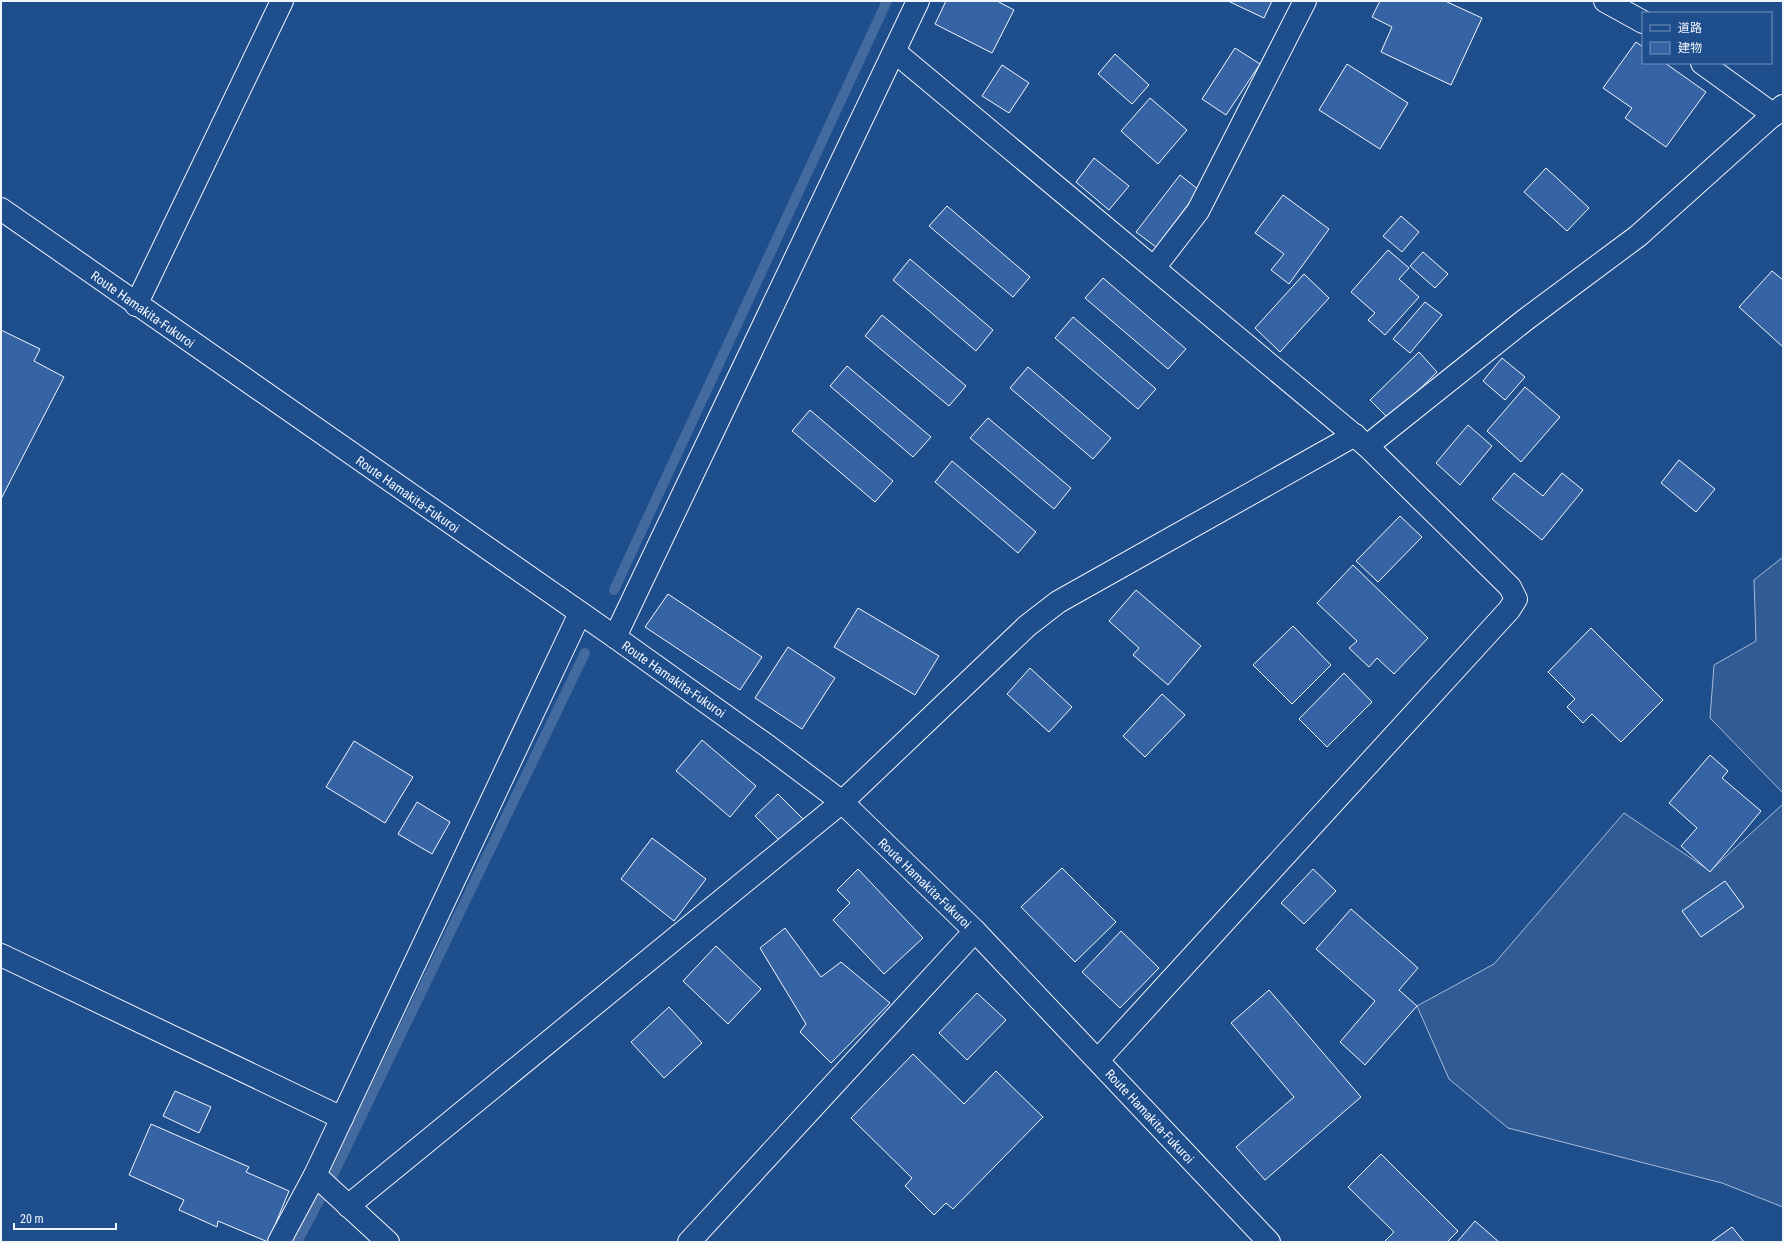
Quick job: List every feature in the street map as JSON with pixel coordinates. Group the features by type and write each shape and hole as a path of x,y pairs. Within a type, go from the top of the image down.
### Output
{"street":[{"path":"136,305 282,1"},
{"path":"615,637 918,1"},
{"path":"1154,268 1198,211 1305,1"},
{"path":"1605,1 1642,21"},
{"path":"894,52 1361,441 1510,587 1516,598 1504,616 1098,1060"},
{"path":"348,1206 842,802 1027,626 1058,602 1361,441 1638,236 1779,110 1704,64"},
{"name":"Route Hamakita-Fukuroi","path":"1,209 136,305 615,637 769,747 842,802 975,931 1269,1242"},
{"path":"279,1242 315,1175 580,613"},
{"path":"689,1242 975,931"},
{"path":"1,955 342,1118"},
{"path":"315,1175 388,1242"}],"shaded area":[{"path":"1783,557 1783,793 1710,718 1714,665 1756,641 1754,580"},
{"path":"1783,804 1783,1207 1722,1183 1508,1128 1449,1079 1417,1006 1494,964 1624,813 1710,871"}],"building":[{"path":"946,1 997,1 1014,10 992,53 935,24"},
{"path":"1228,1 1272,1 1264,18"},
{"path":"1380,1 1445,1 1482,18 1451,85 1381,52 1392,27 1372,17"},
{"path":"1636,42 1642,46 1642,64 1666,64 1706,92 1666,147 1625,118 1632,108 1603,88"},
{"path":"1235,48 1260,64 1226,115 1202,99"},
{"path":"1115,54 1149,85 1132,104 1098,74"},
{"path":"1347,64 1408,103 1380,149 1319,110"},
{"path":"1002,65 1029,83 1009,113 982,96"},
{"path":"1150,98 1187,130 1158,164 1121,131"},
{"path":"1094,158 1129,186 1109,210 1076,182"},
{"path":"1546,168 1589,208 1567,231 1524,192"},
{"path":"1180,175 1199,190 1156,247 1136,232"},
{"path":"1283,195 1329,229 1289,284 1271,270 1284,254 1255,233"},
{"path":"947,206 1030,277 1013,297 929,226"},
{"path":"1401,216 1419,232 1402,252 1383,236"},
{"path":"1388,250 1409,268 1399,279 1419,297 1385,335 1368,320 1375,313 1351,292"},
{"path":"1423,252 1448,274 1435,288 1410,266"},
{"path":"910,259 993,330 976,351 893,280"},
{"path":"1772,271 1783,280 1783,347 1739,307"},
{"path":"1304,274 1329,298 1280,352 1255,328"},
{"path":"1103,278 1186,349 1168,369 1085,298"},
{"path":"1425,302 1442,315 1410,353 1393,339"},
{"path":"882,315 966,386 949,406 865,336"},
{"path":"1073,317 1156,389 1138,409 1055,338"},
{"path":"1,330 40,349 34,361 64,377 1,499"},
{"path":"1419,352 1437,372 1389,419 1370,400"},
{"path":"1502,358 1525,377 1505,400 1483,381"},
{"path":"847,366 931,437 913,457 830,386"},
{"path":"1028,367 1111,438 1093,459 1010,388"},
{"path":"1525,387 1560,417 1521,462 1487,431"},
{"path":"810,410 893,481 875,502 792,431"},
{"path":"988,418 1071,488 1054,509 970,438"},
{"path":"1468,425 1492,446 1460,485 1436,463"},
{"path":"1679,460 1715,489 1696,512 1661,483"},
{"path":"952,461 1036,532 1018,553 935,482"},
{"path":"1514,473 1543,496 1562,473 1583,490 1542,540 1492,499"},
{"path":"1400,516 1422,537 1378,582 1356,561"},
{"path":"1353,565 1428,638 1394,674 1377,658 1369,667 1349,648 1357,641 1317,603"},
{"path":"1136,590 1201,646 1168,685 1133,655 1139,648 1109,621"},
{"path":"668,594 762,657 740,690 645,627"},
{"path":"858,608 939,656 915,695 834,647"},
{"path":"1293,626 1331,665 1292,704 1253,665"},
{"path":"1591,628 1663,700 1621,742 1592,714 1583,723 1567,707 1575,699 1548,672"},
{"path":"788,647 835,678 802,729 755,698"},
{"path":"1030,668 1072,707 1049,732 1007,694"},
{"path":"1344,673 1372,702 1327,747 1299,719"},
{"path":"1162,694 1185,715 1145,757 1123,736"},
{"path":"702,740 756,786 730,817 676,771"},
{"path":"354,741 413,777 385,823 326,787"},
{"path":"1710,755 1728,771 1722,778 1761,811 1710,872 1681,846 1697,828 1669,803"},
{"path":"778,794 803,819 781,842 755,816"},
{"path":"417,802 450,822 432,854 398,834"},
{"path":"652,838 706,879 674,921 621,879"},
{"path":"1062,868 1116,922 1075,962 1021,907"},
{"path":"858,869 923,938 884,974 833,920 850,903 837,890"},
{"path":"1313,869 1336,891 1304,924 1281,903"},
{"path":"1725,881 1744,907 1701,937 1682,911"},
{"path":"1351,909 1418,968 1399,990 1417,1006 1365,1065 1340,1042 1375,1001 1316,949"},
{"path":"785,928 821,977 841,962 890,1003 831,1063 800,1032 806,1024 760,948"},
{"path":"1121,931 1159,968 1120,1008 1082,972"},
{"path":"716,946 761,989 728,1024 683,981"},
{"path":"1269,990 1361,1097 1265,1180 1236,1147 1294,1097 1231,1023"},
{"path":"977,993 1006,1020 967,1060 939,1033"},
{"path":"669,1007 702,1043 664,1078 631,1042"},
{"path":"913,1054 964,1104 996,1071 1043,1117 953,1209 946,1203 934,1215 905,1186 912,1178 851,1118"},
{"path":"175,1091 211,1107 199,1133 163,1116"},
{"path":"151,1124 249,1167 246,1172 289,1191 268,1242 218,1221 217,1227 179,1210 184,1200 129,1175"},
{"path":"1381,1154 1458,1231 1447,1242 1384,1242 1394,1232 1348,1187"},
{"path":"1475,1221 1499,1242 1457,1242"},
{"path":"1732,1227 1744,1242 1711,1242"}],"waterway":[{"path":"614,590 887,1"},
{"path":"297,1242 334,1173 585,653"}]}
